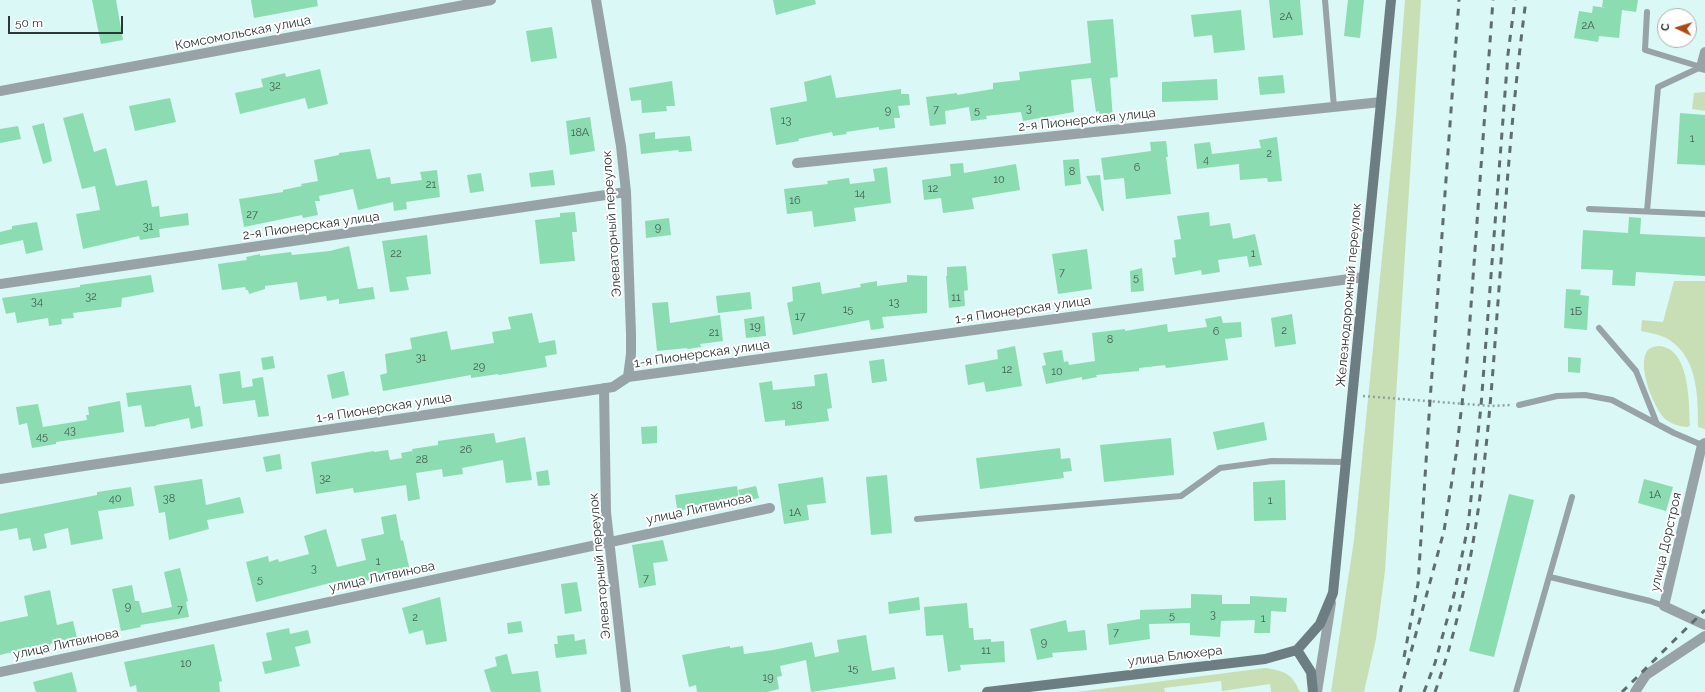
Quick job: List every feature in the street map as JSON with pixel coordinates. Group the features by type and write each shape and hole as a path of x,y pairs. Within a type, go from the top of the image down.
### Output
{"street":[{"name":"Комсомольская улица","path":"0,91 491,0"},
{"name":"Элеваторный переулок","path":"596,0 621,146 626,192 631,341 628,377"},
{"name":"Железнодорожный переулок","path":"1332,593 1347,462 1391,0"},
{"path":"1703,68 1705,52"},
{"name":"2-я Пионерская улица","path":"797,163 1381,102"},
{"name":"2-я Пионерская улица","path":"0,284 626,192"},
{"name":"1-я Пионерская улица","path":"0,479 91,464 614,387 628,377 660,374 1364,277"},
{"name":"Элеваторный переулок","path":"604,388 606,512 608,542 626,692"},
{"name":"улица Дорстроя","path":"1703,444 1664,606 1705,625"},
{"name":"улица Литвинова","path":"0,672 770,508"},
{"path":"1313,692 1311,672 1297,650 1320,624 1332,593"},
{"path":"1317,692 1332,593"},
{"path":"1635,692 1646,675 1705,636"},
{"name":"улица Блюхера","path":"987,692 1265,659 1297,650"}],"lane":[{"path":"1325,0 1334,107"},
{"path":"1646,12 1645,50 1703,68"},
{"path":"1647,211 1658,87 1703,68"},
{"path":"1589,209 1705,214"},
{"path":"1599,328 1636,371 1657,424"},
{"path":"1519,405 1557,396 1585,395 1612,400 1657,424 1703,444"},
{"path":"917,519 1182,496 1220,468 1272,461 1347,462"},
{"path":"1516,692 1572,497"},
{"path":"1550,577 1650,601 1664,606"}],"path":[{"path":"1353,395 1491,406 1519,405"}],"green space":[{"path":"1405,0 1421,0 1385,571 1376,639 1364,692 1331,692 1354,540 1396,116"},
{"path":"1705,92 1705,111 1692,109 1694,93"},
{"path":"1674,281 1705,281 1705,429 1698,427 1697,392 1695,380 1687,358 1680,349 1665,337 1641,331 1642,320 1663,322"},
{"path":"1658,346 1669,349 1682,365 1688,390 1690,425 1688,427 1676,425 1665,419 1656,406 1648,388 1644,369 1644,360 1648,350"},
{"path":"1265,668 1277,670 1287,674 1294,681 1300,692 1271,692 1270,684 1222,691 1221,681 1164,688 1165,692 1077,692"}],"building":[{"path":"92,0 116,0 123,40 101,44"},
{"path":"251,0 317,0 318,6 254,18"},
{"path":"773,0 815,0 816,4 776,15"},
{"path":"1269,0 1300,0 1303,35 1273,38"},
{"path":"1348,0 1364,0 1360,38 1344,36"},
{"path":"1603,0 1638,0 1636,12 1622,10 1619,38 1599,36 1598,42 1574,38 1579,11 1592,13 1593,6 1606,8 1602,7"},
{"path":"1241,10 1245,50 1214,53 1212,35 1194,37 1191,15"},
{"path":"1113,19 1118,77 1110,78 1113,120 1100,121 1099,111 1096,112 1091,78 1071,80 1074,112 1023,121 1021,112 986,116 987,119 971,121 969,107 945,111 946,124 930,126 926,97 957,93 957,95 993,89 993,83 1020,80 1019,72 1091,63 1087,21"},
{"path":"552,27 557,58 531,62 526,31"},
{"path":"320,69 328,104 308,109 305,98 240,114 235,93 263,87 261,79 285,73 286,77"},
{"path":"831,75 836,98 901,89 901,94 909,94 910,105 898,106 900,118 894,118 895,128 879,130 879,127 846,132 847,134 833,136 832,132 798,139 799,141 776,145 770,108 807,101 804,82"},
{"path":"1283,75 1285,93 1260,95 1258,77"},
{"path":"1217,79 1218,100 1162,102 1162,82"},
{"path":"672,81 675,106 666,106 667,111 642,113 641,100 631,101 629,88"},
{"path":"170,98 176,122 135,131 129,106"},
{"path":"83,113 94,152 106,148 116,186 147,180 152,207 159,206 160,217 188,213 189,225 159,229 160,237 140,240 139,236 83,249 76,214 100,210 95,186 82,189 63,118"},
{"path":"1680,113 1705,115 1705,165 1677,164"},
{"path":"590,117 595,151 570,155 566,121"},
{"path":"44,123 52,161 43,164 32,126"},
{"path":"18,126 21,139 0,143 0,129"},
{"path":"655,132 655,139 690,136 692,151 679,152 678,150 641,154 639,134"},
{"path":"1277,137 1282,181 1268,182 1267,178 1240,180 1239,164 1197,169 1194,144 1210,142 1212,154 1261,148 1259,140"},
{"path":"1166,141 1168,157 1166,157 1171,194 1126,199 1124,178 1104,180 1101,158 1151,151 1150,142"},
{"path":"370,149 377,179 390,177 391,184 422,180 420,172 437,170 440,197 406,202 407,209 394,211 393,202 358,210 353,189 319,196 320,201 315,201 318,215 303,218 302,215 244,227 239,199 283,192 283,190 302,186 301,184 318,181 314,160 339,155 339,153"},
{"path":"1079,159 1081,184 1065,186 1063,160"},
{"path":"963,163 964,173 1016,164 1020,190 972,198 974,209 943,213 941,198 924,200 922,180 951,176 950,164"},
{"path":"887,167 891,203 854,208 856,221 814,227 812,211 787,214 784,189 828,184 827,181 849,178 850,184 875,181 873,169"},
{"path":"553,170 555,185 531,187 529,173"},
{"path":"481,173 484,191 470,193 467,175"},
{"path":"1100,175 1104,211 1102,211 1086,176"},
{"path":"575,212 577,232 572,232 575,261 540,264 535,220 560,217 560,213"},
{"path":"1209,212 1210,226 1230,223 1233,239 1255,234 1262,265 1249,267 1247,256 1218,260 1220,272 1202,275 1201,270 1175,275 1172,258 1176,257 1174,240 1181,239 1177,216"},
{"path":"1629,217 1641,218 1640,234 1705,237 1705,276 1636,272 1635,286 1612,285 1613,270 1581,269 1583,230 1628,233"},
{"path":"669,218 671,235 646,238 645,221"},
{"path":"37,222 43,250 26,254 23,240 0,245 0,232 12,229 12,226"},
{"path":"427,235 431,274 406,277 409,290 390,292 382,241"},
{"path":"349,246 358,289 373,287 375,299 339,304 339,299 327,301 326,296 300,300 297,282 265,286 265,289 249,294 245,287 222,290 218,264 247,260 246,257 260,254 260,256 291,252 292,255 330,251"},
{"path":"1087,249 1092,289 1058,294 1052,254"},
{"path":"966,266 968,290 964,291 965,306 949,308 946,276 947,267"},
{"path":"1142,268 1144,291 1131,292 1130,271"},
{"path":"151,275 154,292 122,298 121,307 73,313 74,318 61,319 62,324 49,326 48,318 17,323 15,312 6,314 2,298 80,287 80,285"},
{"path":"907,275 927,276 927,313 882,317 884,328 871,330 869,320 793,335 787,303 793,301 792,287 820,282 822,294 861,287 860,284 877,281 877,286 907,282"},
{"path":"1566,289 1581,290 1580,295 1589,296 1587,330 1564,328"},
{"path":"750,292 752,309 718,313 716,296"},
{"path":"668,302 670,323 720,315 723,341 700,344 701,347 657,351 652,303"},
{"path":"532,313 539,343 555,340 557,354 545,356 547,367 471,378 471,375 383,391 380,375 387,373 385,354 412,349 410,338 447,331 451,350 494,343 492,332 511,329 508,317"},
{"path":"1292,314 1296,344 1275,347 1271,318"},
{"path":"764,316 766,336 746,338 744,319"},
{"path":"1221,316 1223,323 1241,322 1242,337 1225,339 1228,360 1166,368 1165,365 1139,368 1139,371 1096,375 1097,377 1082,380 1082,377 1046,384 1042,366 1046,365 1043,353 1062,350 1064,362 1068,361 1069,365 1095,361 1092,333 1125,329 1125,331 1167,324 1168,332 1207,327 1205,319"},
{"path":"1015,346 1022,386 986,392 984,382 968,385 965,365 998,359 997,350"},
{"path":"273,356 275,368 263,370 261,358"},
{"path":"1568,357 1581,358 1580,373 1568,372"},
{"path":"884,359 887,381 872,383 869,361"},
{"path":"240,371 242,388 253,386 252,379 263,377 269,416 258,417 255,400 223,404 219,374"},
{"path":"344,371 349,395 332,399 327,375"},
{"path":"827,373 832,408 827,409 829,421 785,426 785,420 765,422 759,383 772,381 773,390 815,386 814,375"},
{"path":"191,385 195,407 200,406 203,426 191,429 189,418 156,426 145,427 141,405 128,407 126,393"},
{"path":"120,401 124,432 56,442 56,444 32,448 27,423 19,425 16,407 38,404 43,427 87,420 86,415 89,415 88,407"},
{"path":"1264,422 1267,440 1217,450 1213,432"},
{"path":"657,426 657,443 642,444 641,427"},
{"path":"494,433 496,443 525,437 532,480 506,483 503,460 462,468 463,474 443,477 442,469 416,473 420,499 408,501 406,485 354,493 353,488 316,494 311,462 388,450 390,460 402,458 401,453 412,451 413,456 412,449 438,445 438,441"},
{"path":"1171,438 1174,475 1104,482 1100,445"},
{"path":"1060,448 1061,459 1070,458 1072,471 1063,472 1064,478 980,489 976,458"},
{"path":"280,454 282,469 266,472 263,457"},
{"path":"548,470 550,485 538,486 536,472"},
{"path":"887,475 892,533 871,535 866,477"},
{"path":"823,477 826,503 807,505 809,520 784,524 778,484"},
{"path":"202,479 206,505 240,497 244,513 207,520 209,529 169,540 165,512 159,513 154,486"},
{"path":"1644,479 1673,487 1666,511 1638,503"},
{"path":"1285,480 1286,520 1254,521 1253,482"},
{"path":"737,486 739,500 682,510 682,508 677,508 675,495"},
{"path":"756,486 759,498 742,502 738,490"},
{"path":"131,487 134,506 98,511 103,539 71,545 68,528 44,534 47,548 33,551 30,538 19,540 17,528 0,531 0,514 97,495 97,492"},
{"path":"1509,494 1534,500 1494,657 1469,651"},
{"path":"396,514 401,541 403,540 410,571 339,587 338,581 256,602 246,562 268,556 269,562 278,559 279,562 309,554 304,536 326,529 337,567 366,560 361,539 384,534 381,517"},
{"path":"663,540 668,561 653,563 656,585 639,588 632,545"},
{"path":"180,568 188,601 186,602 189,617 140,625 141,627 121,631 112,589 132,585 135,601 139,601 142,613 172,607 164,572"},
{"path":"577,582 582,611 565,614 561,584"},
{"path":"50,590 57,625 73,621 77,638 50,644 50,647 34,650 33,647 0,655 0,622 28,616 24,596"},
{"path":"1191,594 1222,595 1222,604 1250,604 1250,596 1287,598 1286,612 1271,611 1270,633 1254,633 1255,620 1221,621 1220,637 1190,635 1190,623 1149,624 1150,639 1109,645 1107,624 1140,619 1140,610 1191,608"},
{"path":"440,597 447,641 426,645 423,630 409,634 402,608"},
{"path":"919,597 920,610 889,614 888,602"},
{"path":"967,603 969,628 973,628 974,640 991,639 991,642 1004,641 1005,662 960,665 961,670 948,672 943,635 926,636 924,607"},
{"path":"1066,620 1068,632 1085,630 1087,650 1052,653 1053,657 1037,660 1030,629"},
{"path":"521,621 523,632 508,634 507,623"},
{"path":"289,628 290,634 308,630 311,643 295,647 300,666 265,674 262,662 272,660 266,633"},
{"path":"574,634 575,641 585,639 587,654 556,658 554,644 558,644 557,636"},
{"path":"866,635 872,671 894,667 896,679 811,692 806,660 780,666 782,676 777,677 779,689 767,692 697,692 696,685 689,687 682,655 730,646 730,648 743,646 744,654 812,642 815,657 839,652 837,640"},
{"path":"214,644 222,681 219,682 220,692 137,692 136,685 130,687 124,662"},
{"path":"507,654 512,674 538,671 541,692 491,692 484,670 497,666 495,657"},
{"path":"72,672 77,692 36,692 33,682"}],"railway":[{"path":"1404,657 1418,584 1459,0"},
{"path":"1400,692 1444,531 1456,455 1467,361 1493,0"},
{"path":"1424,692 1435,663 1454,595 1468,526 1481,406 1508,54 1515,0"},
{"path":"1435,692 1450,646 1462,600 1479,506 1490,410 1506,197 1526,0"},
{"path":"1622,692 1705,610"}]}
